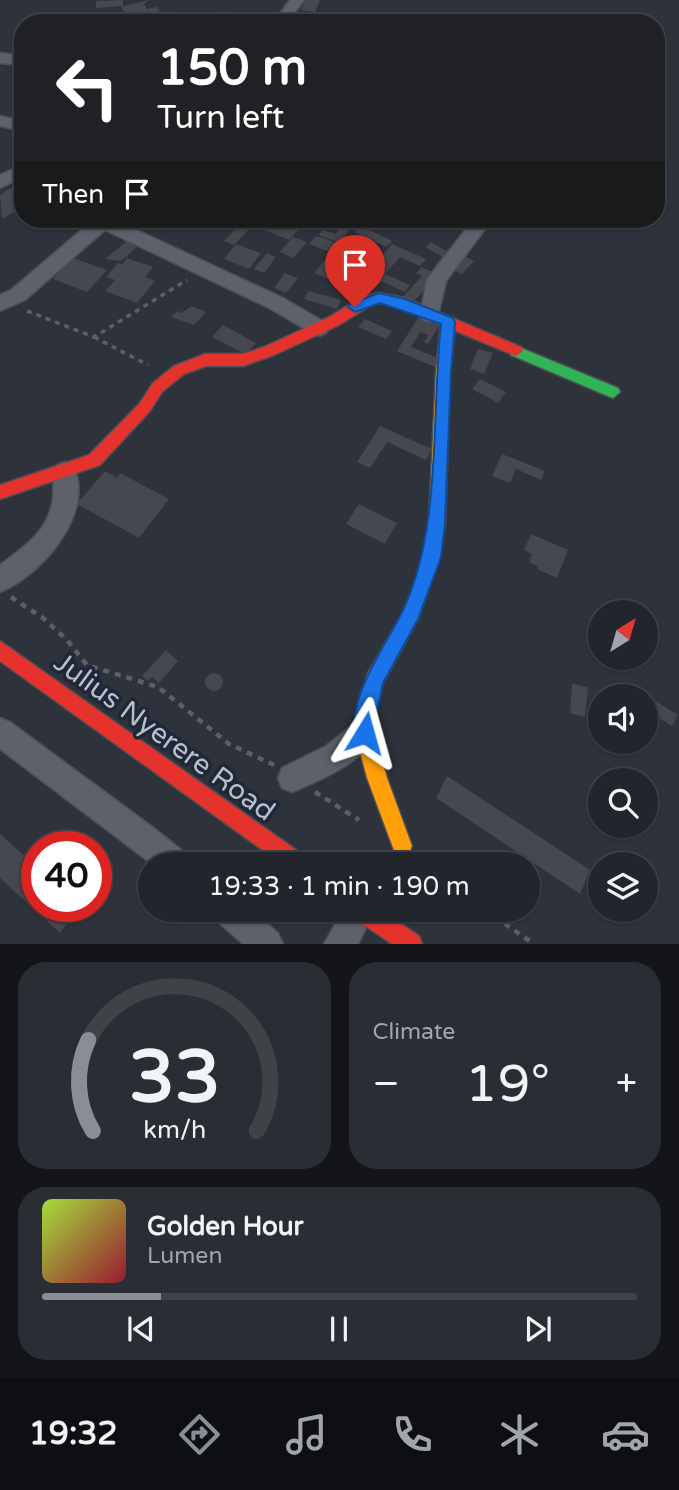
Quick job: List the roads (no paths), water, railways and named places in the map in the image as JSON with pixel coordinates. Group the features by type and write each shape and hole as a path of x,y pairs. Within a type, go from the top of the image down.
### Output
{"main road":[{"path":"0,492 94,460 171,375 205,360 243,360 318,328 367,301 379,298 439,318 613,392"},
{"path":"402,846 377,778 365,733 366,714 374,680 412,613 432,557 437,523 443,372 439,318"},
{"name":"Julius Nyerere Road","path":"0,650 282,852"},
{"path":"379,922 411,944"}],"street":[{"path":"3,304 18,295 92,228"},
{"path":"118,228 275,303 318,328"},
{"path":"439,318 437,279 476,228"},
{"path":"5,588 52,538 64,509 65,472"},
{"path":"0,732 158,852"},
{"path":"292,778 336,756 365,733"},
{"path":"242,922 267,944"},
{"path":"340,944 354,922"}]}
